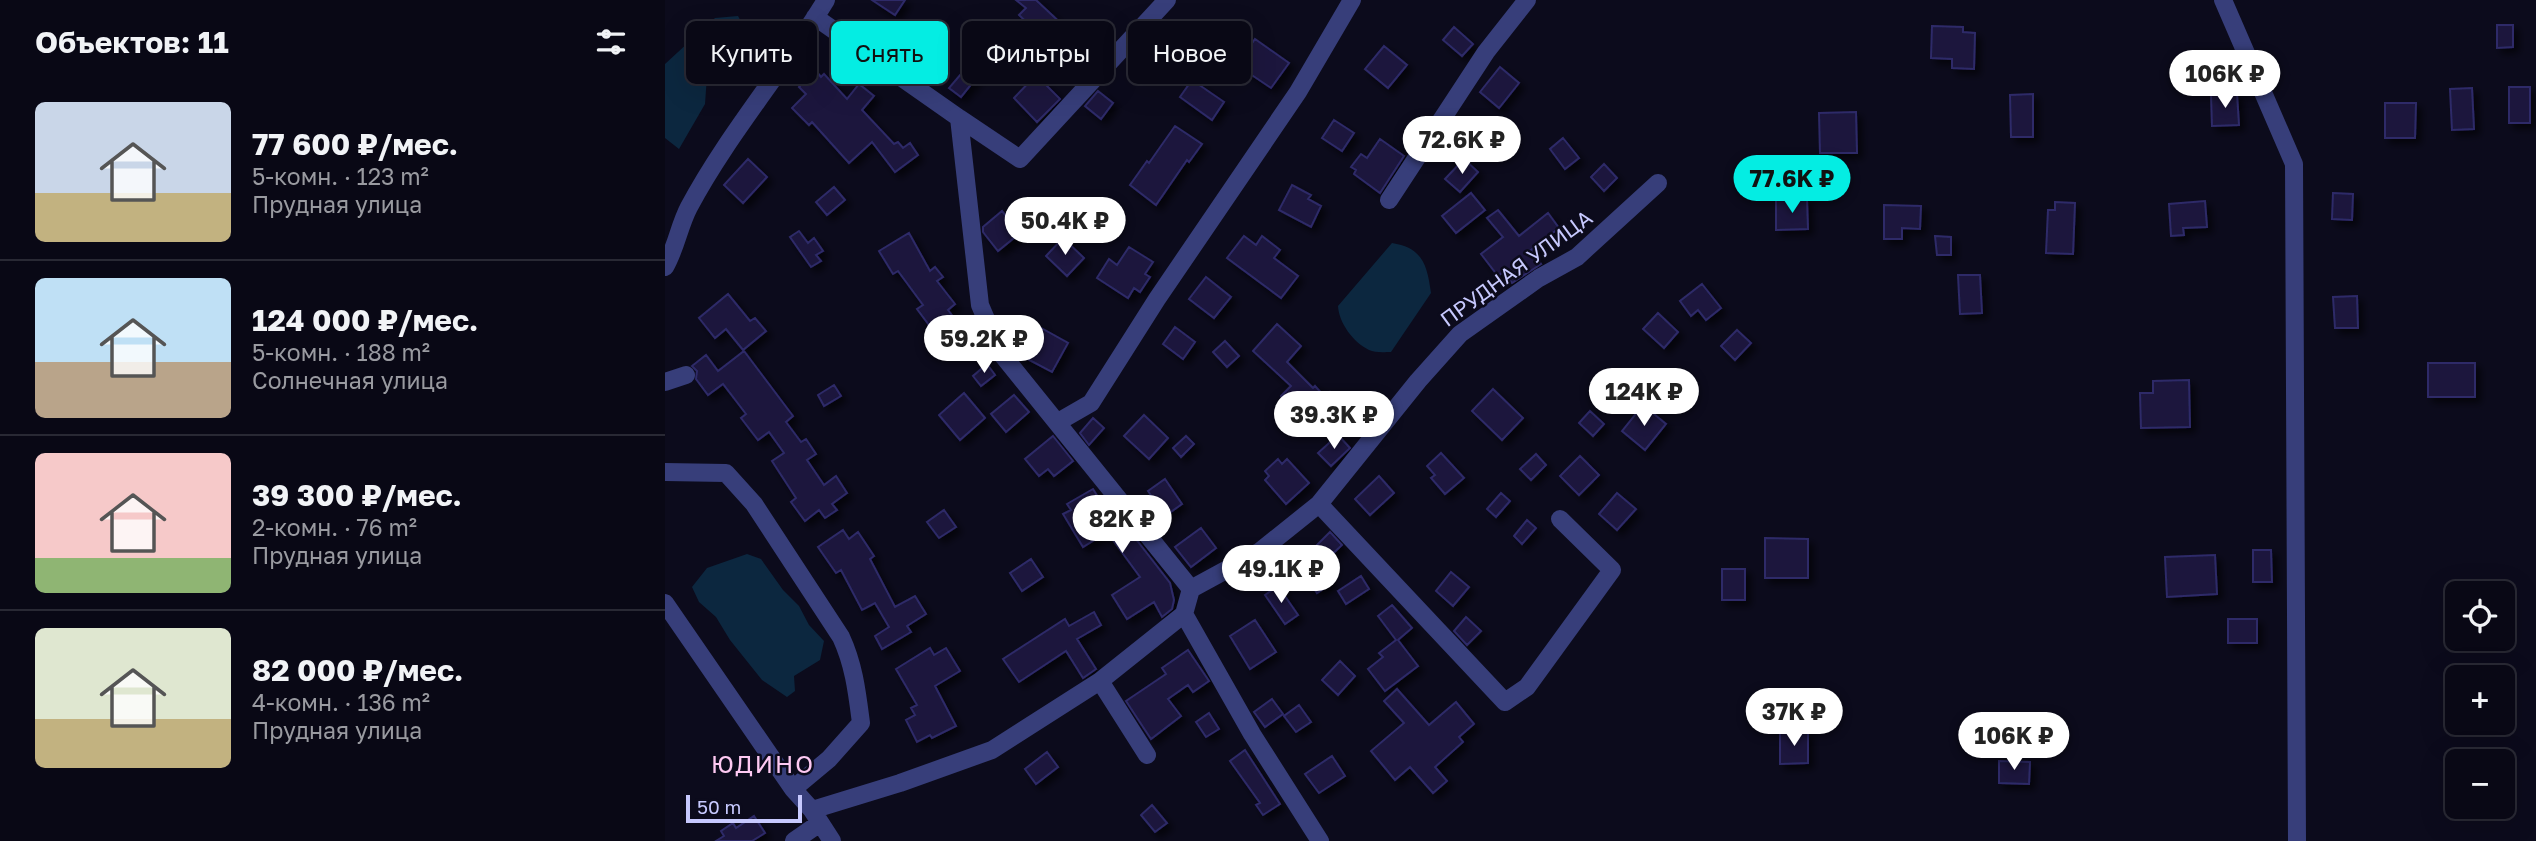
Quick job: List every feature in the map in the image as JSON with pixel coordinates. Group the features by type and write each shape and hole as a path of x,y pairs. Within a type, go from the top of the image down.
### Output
{"street":[{"path":"665,267 673,253 688,209 826,0"},
{"path":"815,17 1020,159 1167,0"},
{"path":"1058,422 1091,403 1157,299 1298,92 1352,0"},
{"path":"1389,200 1486,52 1527,0"},
{"path":"2223,0 2294,164 2297,841"},
{"path":"794,841 816,817 992,750 1100,681 1184,614 1191,589 1000,352 980,305 959,118"},
{"name":"ПРУДНАЯ УЛИЦА","path":"1191,589 1259,552 1319,504 1417,381 1460,334 1539,278 1577,257 1658,183"},
{"path":"665,382 686,375"},
{"path":"665,472 726,473 754,504 841,637 850,656 856,677 861,723 829,760 793,789"},
{"path":"1319,504 1504,702 1527,687 1612,570 1560,519"},
{"path":"665,603 832,841"},
{"path":"1184,614 1252,734 1319,841"},
{"path":"1100,681 1147,754"}],"water":[{"path":"738,16 741,21 712,21 715,18"},
{"path":"686,45 686,84 706,84 705,104 679,149 665,138 665,64"},
{"path":"1392,243 1411,249 1422,259 1431,293 1391,352 1374,352 1363,347 1348,331 1338,306"},
{"path":"747,554 761,559 783,590 799,606 809,625 824,641 820,660 794,676 795,691 787,697 762,680 730,640 716,617 699,602 692,587 707,568"}],"building":[{"path":"872,0 905,0 895,15"},
{"path":"1016,0 1036,0 1058,21 1025,21 1019,15 1026,8"},
{"path":"2497,25 2513,25 2513,47 2497,48"},
{"path":"1932,26 1963,27 1963,32 1975,33 1974,69 1952,68 1952,59 1931,58"},
{"path":"1454,27 1473,44 1462,56 1443,40"},
{"path":"1255,39 1289,63 1271,88 1251,74 1251,45"},
{"path":"1384,46 1407,65 1388,88 1365,69"},
{"path":"1500,67 1519,83 1499,108 1480,92"},
{"path":"817,72 821,77 824,74 847,99 859,84 874,96 862,110 894,144 898,142 903,148 910,143 918,155 895,172 872,142 849,163 812,122 809,125 792,108 806,94 799,87 802,84 817,84"},
{"path":"962,73 962,84 972,84 961,97 949,88"},
{"path":"1027,84 1045,84 1060,99 1037,122 1014,98"},
{"path":"1189,84 1198,84 1224,102 1212,120 1180,97"},
{"path":"2509,87 2530,87 2530,123 2509,123"},
{"path":"2472,88 2474,129 2452,130 2450,89"},
{"path":"1098,91 1113,103 1101,119 1085,106"},
{"path":"2033,94 2033,137 2011,137 2010,95"},
{"path":"2237,94 2239,125 2212,126 2211,95"},
{"path":"2385,103 2416,103 2415,138 2385,138"},
{"path":"1856,112 1857,153 1820,153 1819,113"},
{"path":"1334,120 1354,133 1342,151 1322,138"},
{"path":"1175,126 1202,144 1189,162 1187,160 1156,205 1130,185"},
{"path":"1563,138 1579,158 1565,169 1550,149"},
{"path":"1380,139 1404,156 1380,193 1354,174 1356,170 1351,167 1361,154 1367,158"},
{"path":"748,159 767,177 743,203 724,185"},
{"path":"1464,159 1478,172 1460,192 1445,179"},
{"path":"1604,164 1617,178 1604,191 1591,177"},
{"path":"1292,185 1311,195 1308,199 1321,206 1311,227 1279,210"},
{"path":"834,187 845,200 827,215 816,202"},
{"path":"1471,193 1485,210 1456,233 1442,216"},
{"path":"2333,193 2353,194 2352,220 2332,219"},
{"path":"1807,199 1808,229 1776,230 1776,200"},
{"path":"2205,201 2207,227 2183,228 2184,235 2171,236 2169,204"},
{"path":"2055,202 2075,203 2073,254 2046,253 2048,210 2055,210"},
{"path":"1884,205 1921,206 1920,229 1902,228 1902,239 1884,239"},
{"path":"1063,206 1073,216 1058,231 1048,221"},
{"path":"1498,210 1519,236 1548,213 1559,228 1531,250 1541,264 1512,283 1503,272 1498,276 1481,254 1503,237 1487,218"},
{"path":"1002,211 1020,233 998,251 983,232 983,227"},
{"path":"799,231 808,243 814,238 823,251 816,255 821,261 811,267 790,237"},
{"path":"909,233 930,271 935,267 943,277 937,281 955,304 948,310 963,330 944,345 917,309 923,305 898,271 893,274 879,251"},
{"path":"1244,236 1256,245 1262,236 1280,250 1274,258 1298,276 1281,298 1227,258"},
{"path":"1935,236 1951,237 1951,255 1937,255"},
{"path":"1063,238 1084,258 1067,276 1046,256"},
{"path":"1129,247 1153,262 1145,274 1150,277 1140,292 1134,288 1128,298 1097,278 1109,259 1117,265"},
{"path":"1958,275 1980,275 1982,313 1960,314"},
{"path":"1206,277 1231,297 1214,318 1189,299"},
{"path":"1702,284 1721,308 1706,320 1698,310 1691,316 1680,301"},
{"path":"728,294 750,321 755,318 766,331 743,350 726,329 715,338 699,318"},
{"path":"2357,296 2358,328 2335,328 2333,297"},
{"path":"1658,313 1678,332 1664,348 1643,329"},
{"path":"1034,324 1068,343 1052,372 1018,354"},
{"path":"1277,324 1301,346 1287,362 1313,388 1315,386 1325,397 1330,392 1346,409 1323,431 1302,410 1298,413 1281,396 1291,386 1253,351"},
{"path":"1175,327 1195,342 1183,359 1163,344"},
{"path":"1737,330 1751,343 1735,360 1721,346"},
{"path":"1225,341 1239,356 1227,367 1213,352"},
{"path":"744,351 793,416 786,422 801,442 806,439 816,454 807,460 824,485 836,476 847,493 832,504 837,510 825,518 819,510 805,521 791,502 796,498 772,461 784,453 769,432 758,440 741,418 746,414 723,384 708,395 696,379 697,371 692,366 706,355 718,371"},
{"path":"2428,363 2475,363 2475,397 2428,397"},
{"path":"987,364 995,375 981,386 973,376"},
{"path":"2189,380 2190,427 2141,428 2140,393 2153,393 2153,381"},
{"path":"834,385 841,396 824,406 818,395"},
{"path":"1493,389 1523,418 1502,440 1472,411"},
{"path":"964,393 985,418 960,440 939,415"},
{"path":"1014,395 1029,412 1006,432 991,414"},
{"path":"1643,405 1666,424 1645,450 1622,431"},
{"path":"1590,411 1604,424 1593,436 1579,423"},
{"path":"1144,415 1168,438 1149,459 1124,436"},
{"path":"1093,418 1104,428 1089,445 1080,433"},
{"path":"1338,435 1350,448 1331,466 1318,453"},
{"path":"1053,436 1073,461 1054,476 1048,469 1039,476 1025,459"},
{"path":"1186,436 1194,444 1181,457 1173,448"},
{"path":"1441,453 1464,478 1445,494 1431,478 1435,475 1427,466"},
{"path":"1536,454 1546,465 1531,480 1520,469"},
{"path":"1580,456 1599,475 1579,495 1560,476"},
{"path":"1278,459 1282,464 1287,459 1309,483 1286,504 1265,480 1269,476 1265,471"},
{"path":"1379,476 1394,493 1370,515 1355,499"},
{"path":"1165,479 1182,504 1165,516 1148,491"},
{"path":"1093,489 1109,515 1114,511 1170,583 1174,600 1172,609 1162,617 1154,602 1127,619 1112,595 1140,577 1107,532 1083,547 1063,514 1071,510 1067,504"},
{"path":"1501,493 1510,501 1496,517 1487,509"},
{"path":"1617,493 1636,509 1617,530 1599,514"},
{"path":"944,510 956,527 939,538 927,522"},
{"path":"1527,520 1536,528 1522,544 1514,536"},
{"path":"1201,528 1216,548 1191,567 1175,547"},
{"path":"843,530 849,539 858,532 874,556 870,559 895,607 915,596 926,614 907,626 911,632 882,649 875,636 889,627 875,603 862,610 841,570 836,573 818,547"},
{"path":"1330,532 1342,545 1326,560 1314,548"},
{"path":"1765,538 1808,539 1808,578 1765,578"},
{"path":"2253,550 2271,550 2272,582 2253,582"},
{"path":"2215,555 2217,594 2167,597 2165,557"},
{"path":"1031,559 1043,577 1022,591 1010,573"},
{"path":"1319,564 1332,583 1317,593 1304,573"},
{"path":"1722,569 1745,569 1745,600 1722,600"},
{"path":"1451,572 1469,587 1453,606 1436,591"},
{"path":"1361,576 1369,589 1346,604 1338,591"},
{"path":"1278,586 1298,615 1285,624 1265,595"},
{"path":"1392,605 1412,628 1398,640 1418,666 1385,691 1368,669 1383,657 1379,653 1396,640 1378,616"},
{"path":"1094,612 1101,625 1077,639 1096,669 1083,678 1066,651 1019,682 1003,659 1065,619 1069,626"},
{"path":"1466,617 1481,631 1467,645 1454,631"},
{"path":"2228,619 2257,619 2257,643 2228,643"},
{"path":"1255,620 1276,652 1250,669 1230,636"},
{"path":"930,648 934,655 946,648 960,671 935,686 956,726 917,742 906,720 915,715 911,708 917,705 896,669"},
{"path":"1188,650 1209,681 1193,692 1188,685 1168,699 1181,716 1151,739 1126,701 1166,674 1162,668"},
{"path":"1340,661 1355,676 1338,695 1322,680"},
{"path":"1397,689 1429,725 1456,702 1474,724 1459,737 1463,742 1435,767 1447,781 1433,793 1410,767 1395,780 1371,751 1404,723 1384,701"},
{"path":"1272,699 1283,714 1265,727 1254,712"},
{"path":"1299,705 1311,722 1296,732 1284,716"},
{"path":"1209,713 1219,729 1206,737 1196,722"},
{"path":"1780,732 1808,732 1808,763 1780,764"},
{"path":"1245,750 1280,804 1263,815 1256,805 1260,803 1230,761"},
{"path":"1047,752 1058,767 1036,784 1025,769"},
{"path":"1332,756 1345,776 1319,793 1305,774"},
{"path":"1999,761 2030,762 2029,784 1999,783"},
{"path":"1152,805 1167,823 1155,832 1141,815"},
{"path":"754,816 765,833 752,841 716,841 724,836 721,831 733,823 736,828"}],"district":[{"name":"ЮДИНО","path":"763,763"}]}
